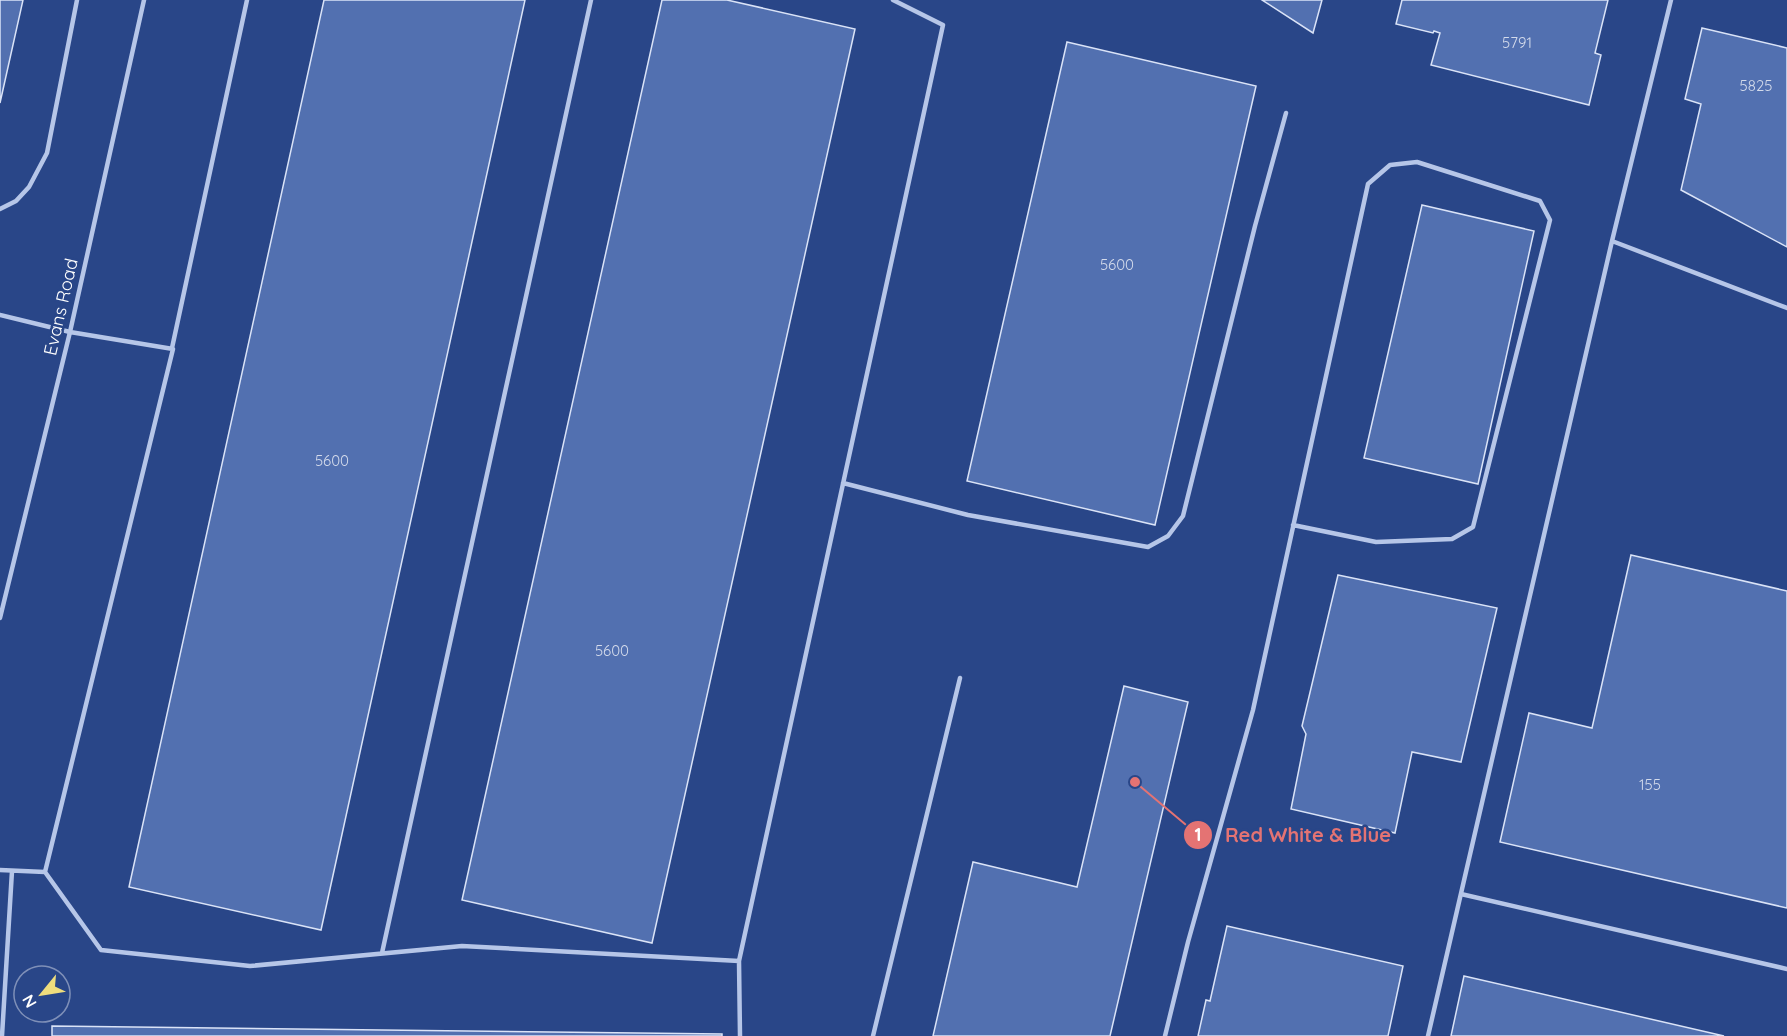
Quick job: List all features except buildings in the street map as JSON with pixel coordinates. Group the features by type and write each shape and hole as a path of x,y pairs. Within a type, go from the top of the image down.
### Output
{"lane":[{"path":"0,209 16,201 29,187 47,153 77,0"},
{"name":"Evans Road","path":"0,618 70,332 144,0"},
{"path":"247,0 165,384 45,872 101,950 250,966 462,946 739,961"},
{"path":"382,953 591,0"},
{"path":"740,1036 739,961 943,24 893,0"},
{"path":"1428,1036 1612,241 1671,0"},
{"path":"843,483 968,515 1148,547 1168,536 1183,516 1255,226 1286,112"},
{"path":"1165,1036 1188,942 1253,710 1293,525 1368,184 1390,165 1417,162 1540,201 1550,220 1473,527 1452,539 1376,542 1293,525"},
{"path":"1612,241 1787,308"},
{"path":"0,315 70,332 172,348"},
{"path":"873,1036 960,678"},
{"path":"0,870 45,872"},
{"path":"2,1036 12,871"},
{"path":"1461,894 1787,969"}],"place":[{"name":"Red White & Blue","path":"1135,782"}]}
